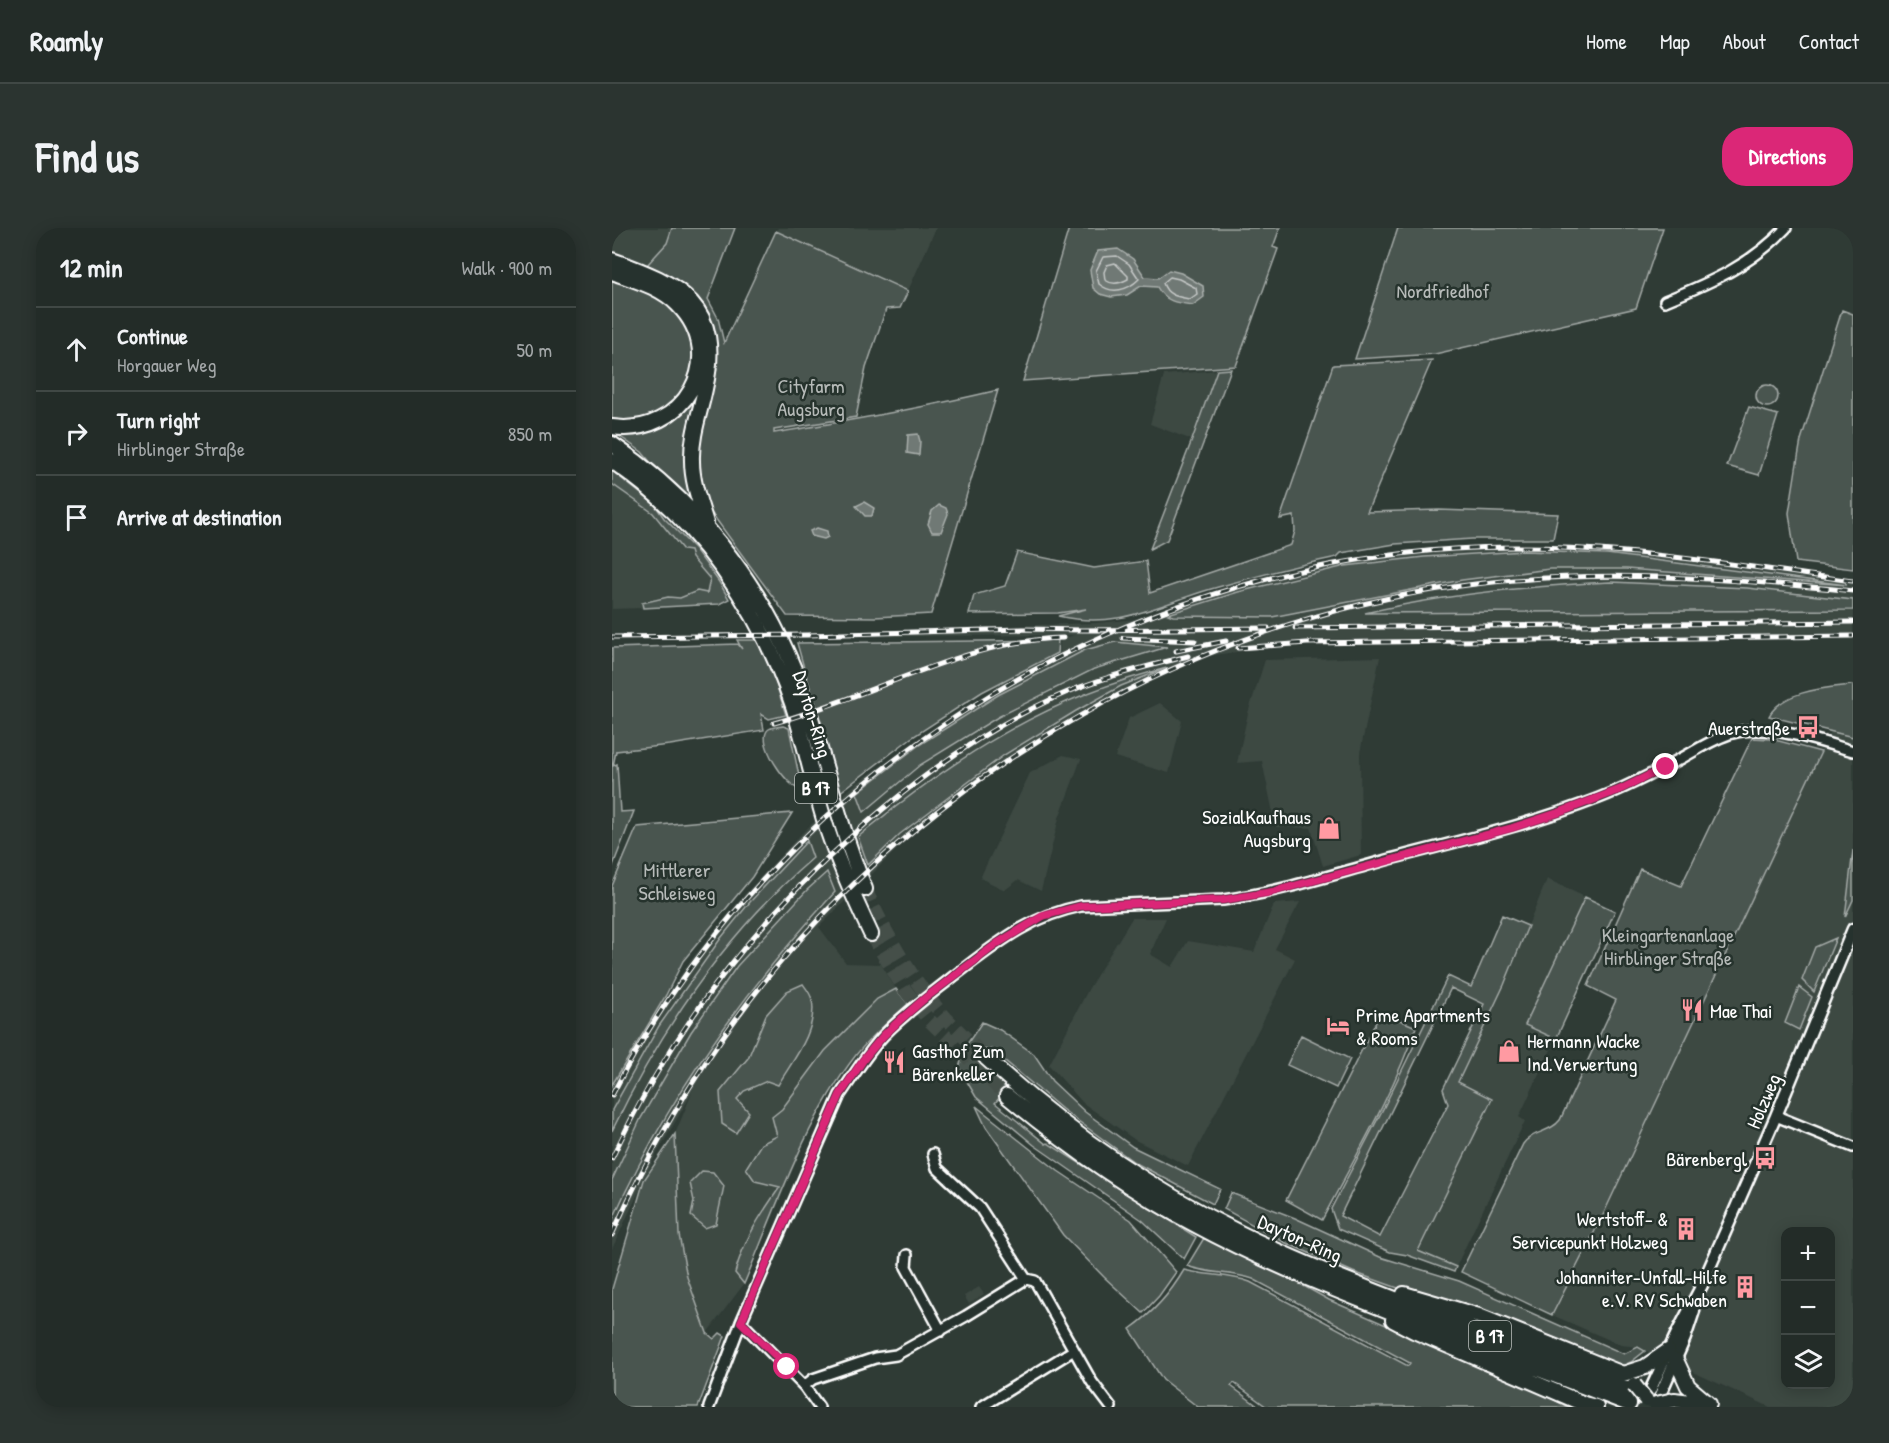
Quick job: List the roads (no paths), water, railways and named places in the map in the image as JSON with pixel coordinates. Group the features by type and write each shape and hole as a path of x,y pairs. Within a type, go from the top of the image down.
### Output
{"highway":[{"path":"612,260 655,275 673,285 695,306 704,323 710,340 711,357 693,436 692,460 694,484 707,528"},
{"path":"612,427 640,428 671,414 692,388 698,371 700,352 697,334 686,314 676,303 657,290 613,274"},
{"name":"B 17","path":"612,444 655,476 707,528"},
{"name":"Dayton-Ring","path":"612,461 647,488 708,550 728,577 766,640 793,707 835,850 871,934"},
{"name":"Dayton-Ring","path":"707,528 740,568 782,640 806,702 840,823 865,889"},
{"name":"Dayton-Ring","path":"986,1058 1064,1124 1149,1182 1240,1233 1347,1287"},
{"name":"Dayton-Ring","path":"1007,1096 1096,1164 1192,1223 1271,1262 1347,1287 1646,1400"},
{"path":"1347,1287 1405,1294 1479,1316 1623,1374 1646,1400 1673,1405 1712,1406"},
{"path":"1347,1287 1413,1331 1589,1406"},
{"path":"1623,1374 1672,1355 1688,1386 1712,1406"}],"main road":[{"name":"Holzweg","path":"1646,1400 1672,1355 1776,1116 1853,929"}],"street":[{"path":"1665,301 1705,285 1738,268 1760,253 1786,228"},
{"path":"709,1407 741,1322 840,1095 863,1060 883,1036 924,999 1009,935 1043,916 1081,906 1223,900 1272,892 1512,828 1619,790 1734,733 1760,731 1796,735 1853,751"},
{"path":"1776,1116 1853,1147"},
{"path":"933,1154 937,1168 980,1208 1026,1279"},
{"path":"907,1255 906,1267 941,1330"},
{"path":"804,1386 813,1378 874,1358 896,1355 1026,1279 1035,1281 1092,1382 1111,1407"},
{"path":"741,1322 804,1386 819,1407"},
{"path":"981,1407 1074,1350"}],"water":[{"path":"1118,249 1133,259 1145,277 1158,278 1169,270 1181,273 1203,286 1204,297 1193,305 1168,299 1157,287 1141,286 1127,295 1111,297 1100,294 1093,288 1090,270 1098,251"},
{"path":"918,434 919,455 907,453 908,435"},
{"path":"864,502 874,508 872,516 865,516 856,506"},
{"path":"939,505 946,508 948,514 941,532 932,532 928,524 932,511"},
{"path":"817,528 827,531 828,537 824,539 812,536 810,531"}],"tunnel":[{"path":"865,889 906,966 926,994 955,1028 986,1058"},
{"path":"871,934 905,990 928,1019 1007,1096"}],"railway":[{"path":"612,1095 681,982 763,880 857,790 962,712 1076,649 1197,600 1323,566 1454,549 1504,547 1604,550 1853,581"},
{"path":"612,1235 646,1165 684,1097 726,1033 773,971 840,897 914,830 995,769 1081,715 1172,669 1266,632 1362,604 1460,586 1558,577 1607,576 1706,579 1853,591"},
{"path":"1295,628 1853,622"},
{"path":"612,637 1023,629 1268,628"},
{"path":"1238,648 1307,643 1853,636"},
{"path":"774,723 954,659 1027,641 1063,638"},
{"path":"1123,638 1195,641"},
{"path":"1176,651 1226,641"},
{"path":"612,1158 666,1058 728,968 800,886 883,809 923,777 965,748 1031,709 1103,679 1188,656"}],"place":[{"name":"Auerstraße","path":"1808,727"},
{"name":"SozialKaufhaus Augsburg","path":"1329,828"},
{"name":"Mae Thai","path":"1692,1010"},
{"name":"Prime Apartments & Rooms","path":"1338,1026"},
{"name":"Hermann Wacke Ind.Verwertung","path":"1509,1051"},
{"name":"Gasthof Zum Bärenkeller","path":"894,1062"},
{"name":"Bärenbergl","path":"1765,1158"},
{"name":"Wertstoff- & Servicepunkt Holzweg","path":"1686,1229"},
{"name":"Johanniter-Unfall-Hilfe e.V. RV Schwaben","path":"1745,1287"}],"park label":[{"name":"Nordfriedhof","path":"1443,290"},
{"name":"Cityfarm Augsburg","path":"811,396"},
{"name":"Mittlerer Schleisweg","path":"677,880"},
{"name":"Kleingartenanlage Hirblinger Straße","path":"1668,946"}]}
